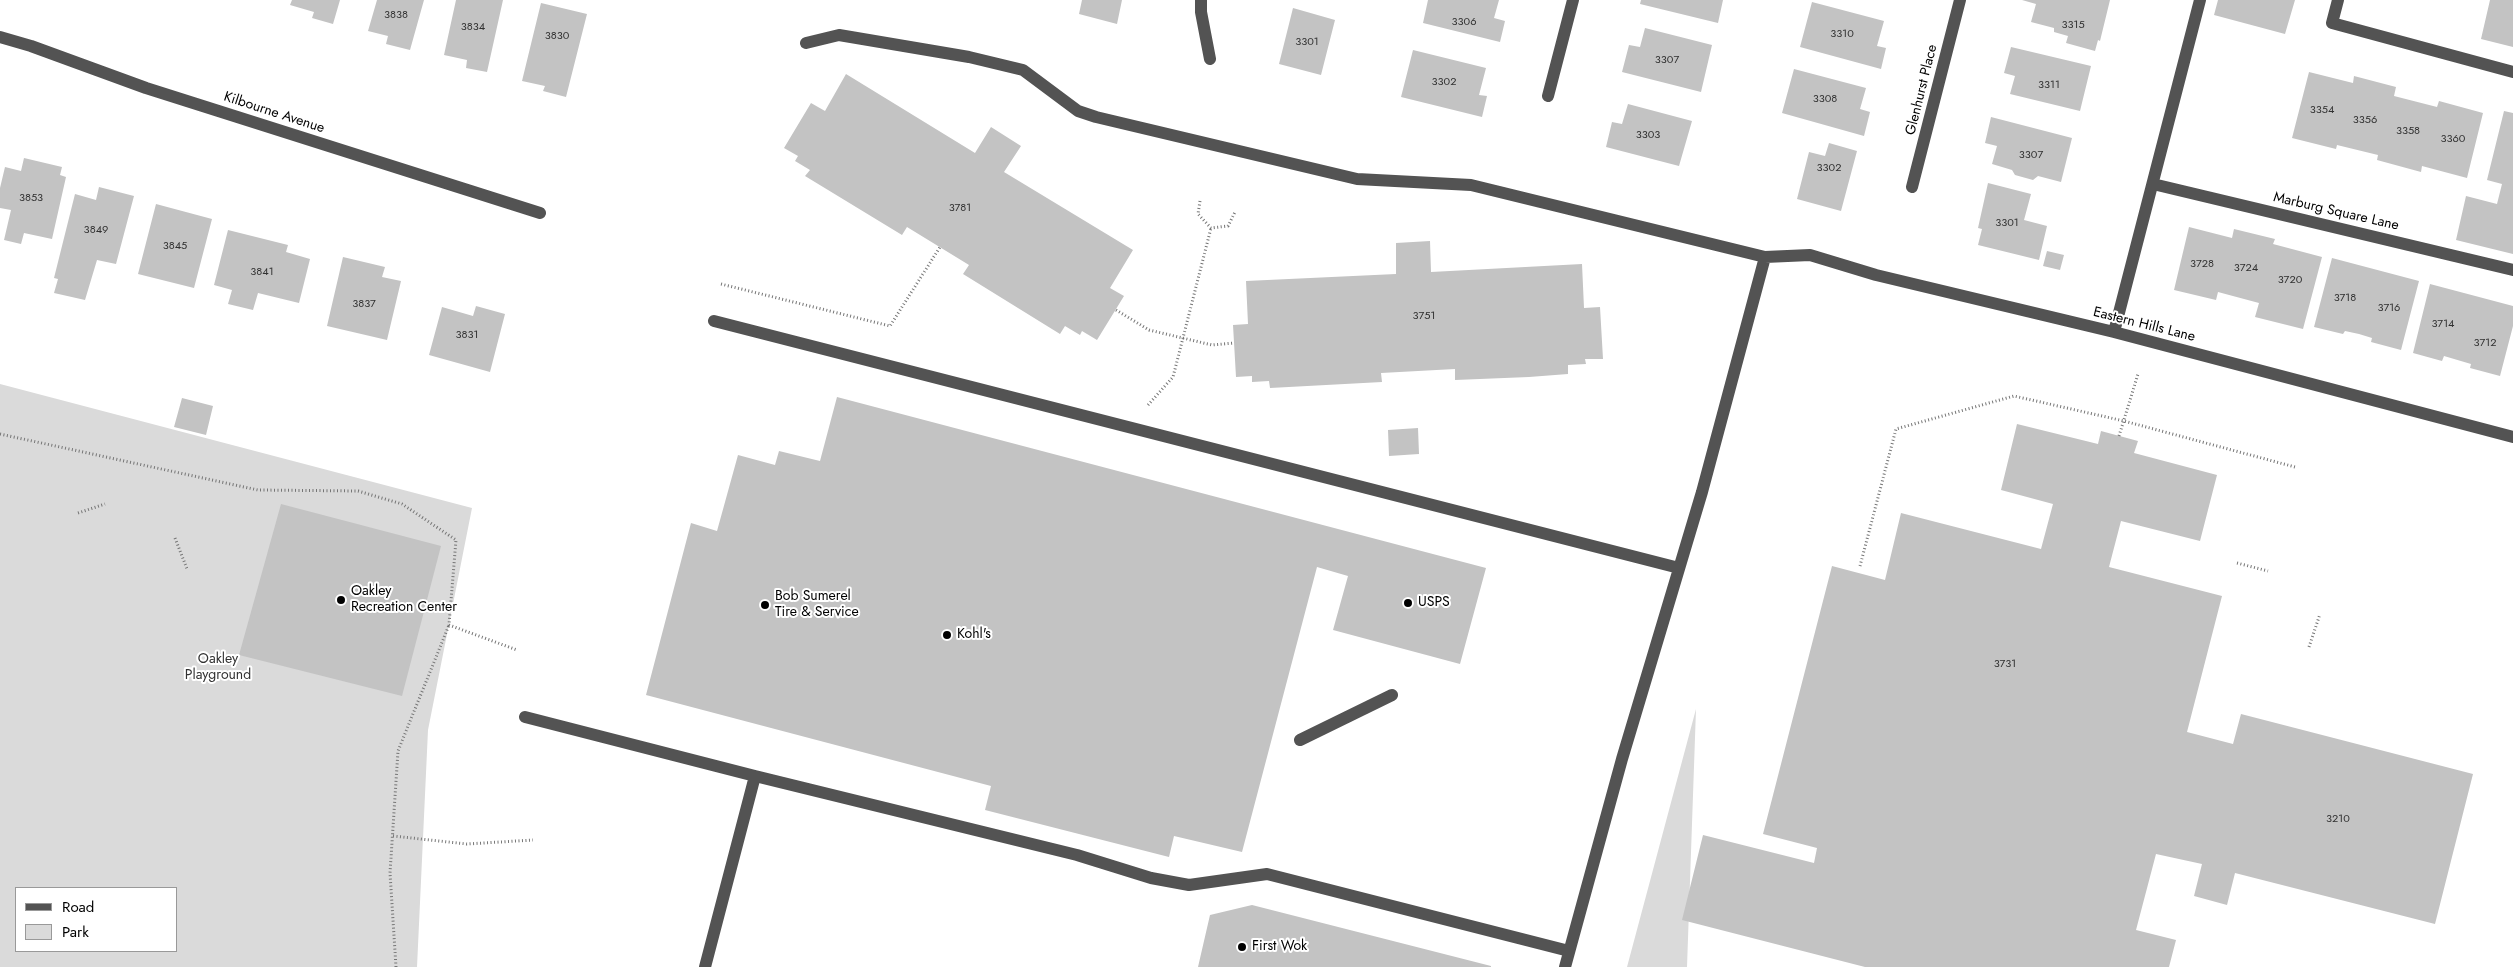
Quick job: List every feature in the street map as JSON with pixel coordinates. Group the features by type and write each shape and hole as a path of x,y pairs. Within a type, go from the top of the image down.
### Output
{"street":[{"path":"1201,0 1201,12 1210,59"},
{"path":"1548,96 1573,0"},
{"name":"Glenhurst Place","path":"1912,187 1960,0"},
{"path":"2114,332 2200,0"},
{"path":"2338,0 2332,23 2513,72"},
{"name":"Eastern Hills Lane","path":"806,43 839,35 969,57 1024,70 1078,111 1096,117 1357,179 1471,185 1765,256 1810,255 1876,275 2114,332 2513,438"},
{"name":"Kilbourne Avenue","path":"0,37 31,46 146,88 540,213"},
{"name":"Marburg Square Lane","path":"2153,184 2513,270"},
{"path":"1565,967 1622,759 1702,492 1765,256"},
{"path":"714,321 1679,568"},
{"path":"1300,740 1392,695"},
{"path":"525,717 1077,856 1151,878 1189,885 1267,874 1570,951"},
{"path":"705,967 755,776"}],"path":[{"path":"1200,201 1198,214 1211,228"},
{"path":"1211,228 1228,226 1234,212"},
{"path":"1141,430 1148,404 1172,377 1211,228"},
{"path":"721,284 890,326 940,247"},
{"path":"1116,310 1149,330 1212,345 1234,343"},
{"path":"2119,436 2138,374"},
{"path":"1860,566 1896,429 2014,396 2124,421 2295,467"},
{"path":"0,434 258,490 358,491 402,504 456,540 449,624 398,751 390,873 396,967"},
{"path":"78,513 105,504"},
{"path":"175,538 187,569"},
{"path":"2238,563 2268,571"},
{"path":"2309,647 2320,614"},
{"path":"449,624 517,650"},
{"path":"393,836 467,844 534,840"}],"green space":[{"name":"Oakley Playground","path":"0,384 472,508 428,730 417,967 0,967"},
{"path":"1696,709 1687,967 1627,967"}],"building":[{"path":"292,0 340,0 333,24 312,18 314,12 290,5"},
{"path":"377,0 424,0 410,50 386,44 388,36 368,31"},
{"path":"456,0 503,0 487,72 466,68 467,60 444,55"},
{"path":"1082,0 1122,0 1117,24 1079,14"},
{"path":"1428,0 1499,0 1494,18 1505,21 1500,42 1423,23"},
{"path":"1641,0 1723,0 1718,23 1640,4"},
{"path":"2022,0 2110,0 2100,41 2098,40 2095,51 2066,43 2068,36 2054,32 2054,28 2031,22 2036,4"},
{"path":"2218,0 2295,0 2285,34 2214,15"},
{"path":"2490,0 2513,0 2513,47 2481,39"},
{"path":"1812,2 1884,21 1877,46 1886,48 1881,69 1800,47"},
{"path":"541,3 587,14 566,97 543,91 545,86 522,81"},
{"path":"1293,8 1335,20 1321,75 1279,64"},
{"path":"1645,28 1712,45 1701,92 1622,72 1629,45 1640,47"},
{"path":"2011,47 2091,66 2080,111 2010,94 2015,76 2004,73"},
{"path":"1413,50 1486,68 1479,95 1487,96 1482,117 1401,97"},
{"path":"1794,69 1866,88 1860,109 1870,112 1864,136 1782,113"},
{"path":"2309,72 2353,83 2354,76 2396,87 2394,96 2437,107 2439,101 2483,113 2467,178 2422,166 2421,172 2377,160 2378,155 2337,145 2336,149 2292,138"},
{"path":"846,74 975,153 991,127 1021,146 1004,172 1133,250 1110,288 1124,296 1097,340 1082,331 1080,335 1065,326 1060,334 963,274 969,265 907,227 902,235 805,176 810,170 795,161 798,156 784,148 811,103 825,111"},
{"path":"1628,104 1692,121 1679,166 1606,147 1612,122 1622,124"},
{"path":"2504,111 2513,113 2513,254 2456,240 2466,196 2497,204 2502,184 2487,180"},
{"path":"1991,117 2072,138 2061,182 2038,176 2033,180 2015,175 2012,170 1992,164 1997,146 1985,143"},
{"path":"1829,143 1857,151 1841,211 1797,199 1809,152 1825,156"},
{"path":"24,158 62,167 60,175 66,177 52,239 24,233 21,244 4,240 11,210 0,208 0,188 5,167 21,171"},
{"path":"1988,183 2031,194 2024,220 2047,226 2039,260 1978,245 1982,229 1978,228"},
{"path":"99,187 134,196 116,264 97,260 85,300 54,293 58,279 54,278 75,194 96,200"},
{"path":"156,204 212,219 194,288 138,274"},
{"path":"2189,227 2232,238 2234,229 2275,239 2273,244 2322,257 2303,329 2255,317 2259,303 2218,292 2216,300 2174,290"},
{"path":"228,230 288,245 286,252 310,259 299,303 258,293 253,310 228,304 232,290 214,285"},
{"path":"1430,241 1431,272 1582,264 1584,308 1600,307 1603,359 1585,359 1586,364 1568,365 1568,374 1529,377 1455,380 1455,369 1381,373 1382,382 1270,388 1269,381 1252,382 1252,376 1236,377 1233,325 1248,324 1246,281 1396,274 1396,243"},
{"path":"2047,251 2064,255 2060,270 2043,266"},
{"path":"343,257 385,267 382,277 401,281 387,340 327,326"},
{"path":"2332,258 2419,281 2401,350 2371,342 2372,338 2359,334 2345,331 2343,334 2314,327"},
{"path":"2430,284 2513,306 2513,326 2500,376 2470,368 2471,364 2444,356 2442,361 2413,353"},
{"path":"476,306 505,314 490,372 429,355 442,307 473,316"},
{"path":"837,397 1486,568 1460,664 1333,630 1348,576 1317,567 1242,852 1174,836 1169,857 985,810 991,786 646,695 691,523 717,531 738,455 775,465 779,451 820,461"},
{"path":"182,398 213,406 206,435 174,427"},
{"path":"2017,424 2098,444 2101,431 2138,441 2134,453 2217,475 2200,541 2121,521 2109,567 2222,596 2187,732 2233,744 2241,714 2473,774 2435,924 2235,873 2227,905 2194,896 2202,864 2156,854 2136,930 2176,940 2169,967 1865,967 1682,920 1703,835 1814,863 1817,848 1763,834 1832,566 1885,580 1901,513 2041,549 2053,504 2001,490"},
{"path":"1418,428 1419,454 1389,456 1388,430"},
{"name":"Oakley Recreation Center","path":"281,504 441,546 402,696 239,655"},
{"path":"1252,905 1491,967 1198,967 1210,915"}],"place":[{"name":"Oakley Recreation Center","path":"341,600"},
{"name":"USPS","path":"1408,603"},
{"name":"Bob Sumerel Tire & Service","path":"765,605"},
{"name":"Kohl's","path":"947,635"},
{"name":"First Wok","path":"1242,947"}]}
